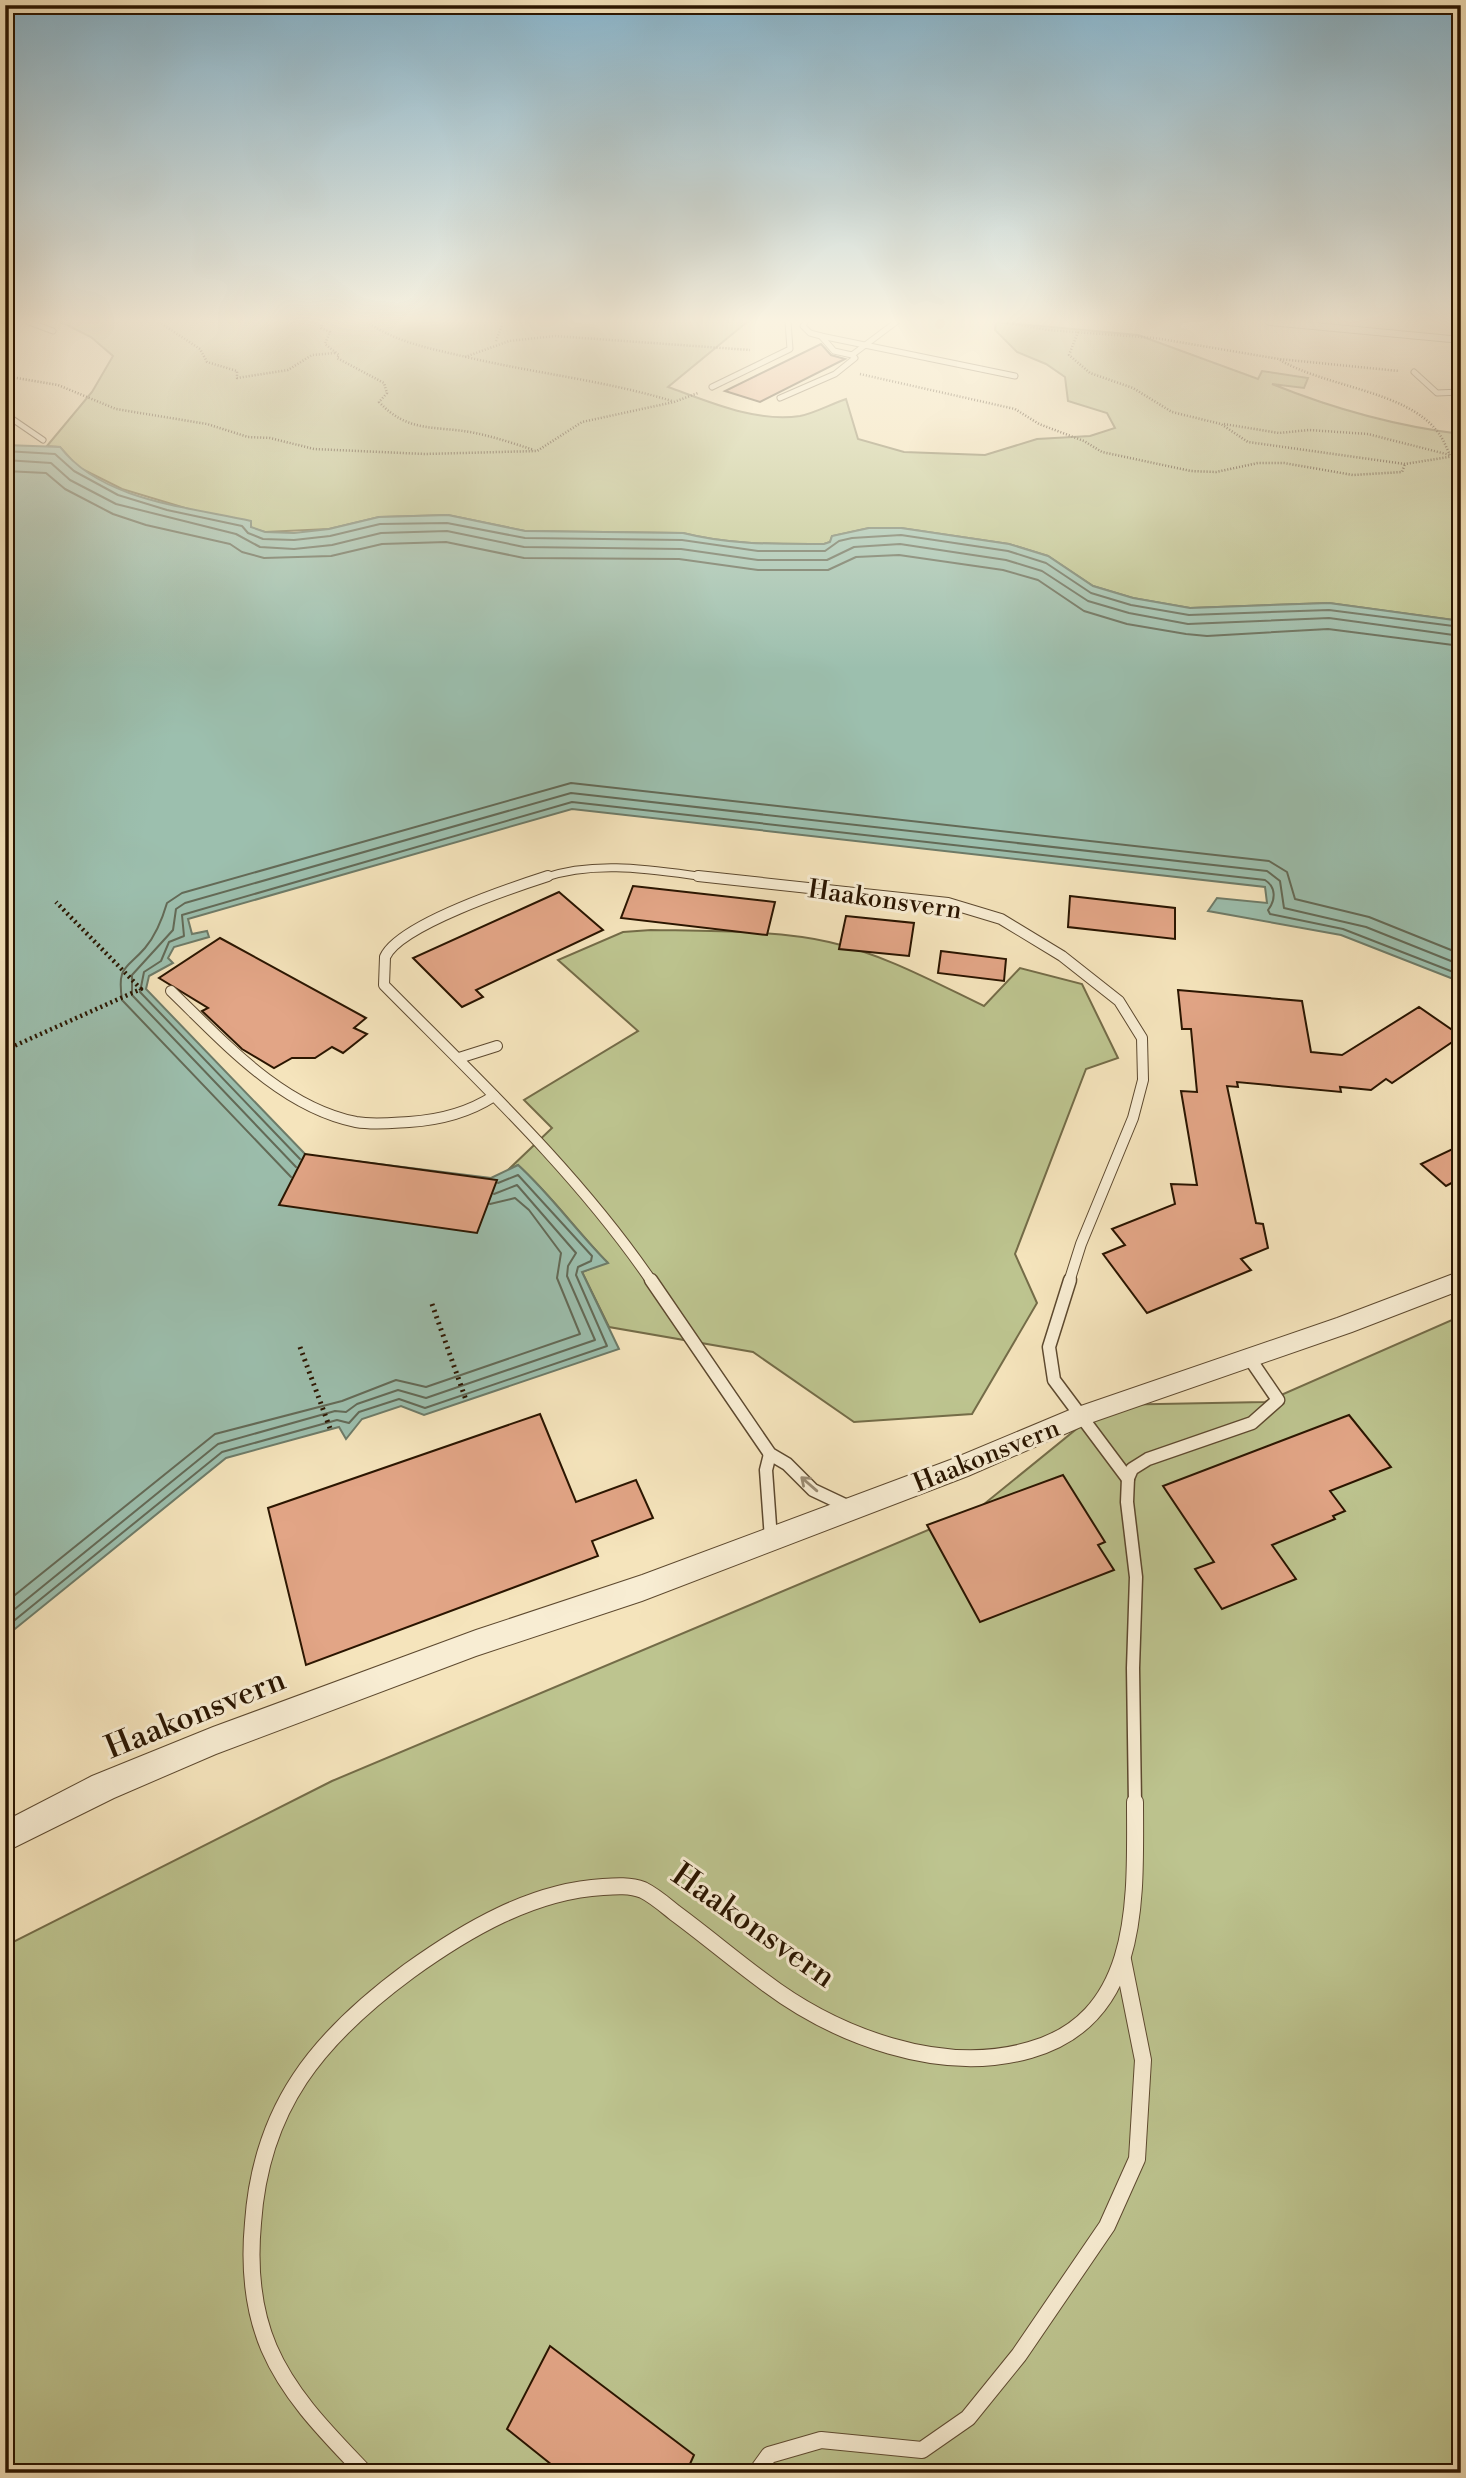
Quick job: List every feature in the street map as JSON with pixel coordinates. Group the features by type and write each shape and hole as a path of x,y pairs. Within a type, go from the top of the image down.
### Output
{"street":[{"name":"Haakonsvern","path":"5,1837 103,1787 213,1741 476,1643 642,1588 959,1468 1081,1416 1344,1325 1461,1280"}],"lane":[{"path":"40,438 43,440"},
{"name":"Haakonsvern","path":"365,2473 314,2422 277,2364 262,2331 251,2287 250,2257 256,2181 269,2132 300,2072 372,1999 439,1948 474,1927 532,1904 594,1888 642,1889 707,1935 777,1992 824,2017 932,2056 968,2058 1015,2053 1051,2042 1074,2030 1097,2008 1113,1984 1123,1960 1131,1927 1137,1803 1133,1669 1136,1567 1128,1479 1054,1380 1049,1347 1081,1244 1133,1118 1143,1080 1142,1038 1119,1001 1062,956 1001,919 948,903 616,867 573,869 512,889 426,925 390,948 382,966 384,985 459,1058 619,1234 770,1454 787,1464 813,1490 852,1508"},
{"path":"171,991 234,1050 284,1088 319,1111 340,1118 369,1124 422,1122 455,1116 494,1096"},
{"path":"459,1058 497,1046"},
{"path":"1128,1479 1136,1465 1167,1450 1254,1422 1277,1405 1278,1400 1248,1356"},
{"path":"770,1454 766,1470 771,1539"},
{"name":"Haakonsvern","path":"756,2473 769,2455 821,2440 922,2450 968,2418 1019,2355 1107,2226 1137,2158 1143,2060 1123,1960"}],"path":[{"path":"262,438 314,449 365,449 425,454 537,451 558,438"},
{"path":"492,438 537,451"},
{"path":"1075,438 1102,452 1191,471 1216,472 1258,463 1284,463 1353,475 1386,475 1402,472 1405,464"},
{"path":"1241,438 1248,442 1405,464 1461,455"},
{"path":"1382,438 1450,455"},
{"path":"1442,438 1450,455"},
{"path":"5,1050 141,989 56,902"},
{"path":"432,1304 466,1401"},
{"path":"300,1347 331,1431"}],"green space":[{"path":"54,438 858,438 904,452 985,455 1037,439 1061,438 1461,438 1461,621 1329,603 1190,608 1133,598 1093,586 1048,556 1009,544 901,528 869,528 832,536 830,542 824,544 771,544 718,540 683,533 525,531 448,515 379,517 329,529 265,532 122,489 78,467 60,447 47,446"},
{"path":"651,930 764,933 829,942 889,961 984,1006 1020,968 1082,984 1118,1058 1086,1069 1015,1254 1037,1303 972,1414 854,1422 753,1352 609,1327 582,1272 607,1262 518,1165 508,1170 552,1128 524,1100 638,1031 558,960 623,932"},
{"path":"1461,1316 1461,2473 5,2473 5,1946 332,1781 978,1509 1106,1405 1265,1402"}],"water":[{"path":"5,445 60,447 78,465 123,490 174,506 251,521 251,527 265,532 294,533 329,529 379,517 448,515 525,531 683,533 718,540 771,544 824,544 830,542 832,536 869,528 901,528 1009,544 1048,556 1093,586 1133,598 1190,608 1329,603 1461,621 1461,982 1341,935 1208,911 1217,898 1267,903 1265,887 572,809 188,919 192,934 207,931 209,937 174,947 168,958 173,963 149,976 146,989 306,1155 491,1178 518,1165 608,1263 582,1272 619,1349 424,1415 401,1406 362,1419 346,1439 339,1427 226,1458 5,1637"}],"building":[{"path":"633,886 775,902 767,935 621,918"},
{"path":"559,892 603,930 476,990 483,997 462,1007 413,958"},
{"path":"1070,896 1175,908 1175,939 1068,927"},
{"path":"846,916 914,923 909,956 839,949"},
{"path":"220,938 366,1018 354,1028 367,1034 343,1053 332,1047 315,1058 292,1058 274,1068 242,1049 202,1011 208,1008 159,978"},
{"path":"941,951 1006,959 1004,981 938,973"},
{"path":"1178,990 1302,1001 1311,1052 1342,1055 1419,1007 1461,1036 1392,1083 1386,1079 1371,1090 1340,1087 1341,1092 1237,1082 1238,1087 1227,1086 1256,1223 1263,1224 1268,1248 1241,1259 1251,1270 1147,1313 1103,1254 1125,1245 1112,1229 1175,1204 1171,1184 1197,1185 1181,1091 1197,1092 1191,1029 1182,1029"},
{"path":"1461,1145 1461,1178 1446,1186 1421,1164"},
{"path":"305,1154 497,1180 477,1233 279,1205"},
{"path":"540,1414 576,1502 636,1480 653,1518 592,1541 598,1556 306,1665 268,1508"},
{"path":"1349,1415 1391,1467 1330,1491 1345,1511 1333,1516 1335,1519 1272,1545 1296,1579 1222,1609 1195,1569 1214,1562 1163,1486"},
{"path":"1063,1475 1105,1542 1098,1545 1114,1570 980,1622 927,1525"},
{"path":"550,2346 694,2455 686,2473 562,2473 507,2429"}]}
